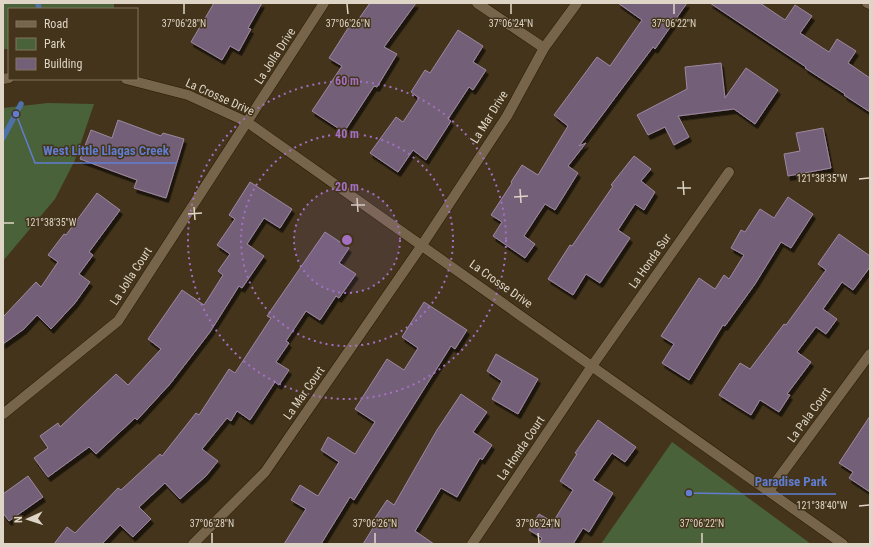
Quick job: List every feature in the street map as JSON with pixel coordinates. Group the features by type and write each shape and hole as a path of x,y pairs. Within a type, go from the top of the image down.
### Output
{"street":[{"name":"La Jolla Drive","path":"247,122 324,3"},
{"path":"477,3 544,48"},
{"name":"La Mar Drive","path":"422,245 507,116 544,48 577,3"},
{"name":"La Crosse Drive","path":"130,80 188,95 247,122 843,544"},
{"name":"La Jolla Court","path":"3,414 118,321 247,122"},
{"name":"La Honda Sur","path":"592,366 729,172"},
{"name":"La Mar Court","path":"193,544 265,472 422,245"},
{"name":"La Pala Court","path":"769,491 870,354"},
{"name":"La Honda Court","path":"472,544 592,366"}],"green space":[{"path":"3,3 114,3 114,8 8,8 8,49 3,49"},
{"path":"48,103 94,104 75,160 55,199 3,261 3,108"},
{"path":"672,442 811,544 601,544"}],"building":[{"path":"214,3 262,3 248,28 251,29 239,51 230,46 222,60 191,42"},
{"path":"370,3 416,3 384,47 397,54 377,87 374,86 344,132 312,111 342,66 329,58 350,25 353,27"},
{"path":"618,3 687,3 655,49 653,47 579,146 586,143 568,166 578,173 555,210 545,204 524,236 535,244 525,258 493,236 502,222 491,215 522,165 538,175 568,126 554,115 597,57 610,66 642,20"},
{"path":"710,3 760,3 785,20 795,5 812,16 800,33 829,52 837,39 856,51 848,63 870,78 870,112 805,68 806,67"},
{"path":"458,30 483,46 473,62 486,70 473,90 469,87 448,119 451,121 426,160 413,150 398,172 370,153 396,117 403,122 419,98 411,92 425,70 430,73"},
{"path":"721,63 725,98 746,68 778,90 755,124 734,109 678,116 689,137 674,145 665,127 648,135 637,115 687,89 685,67"},
{"path":"118,120 161,136 163,133 184,139 166,198 134,188 137,180 80,159 91,130 112,138"},
{"path":"823,128 831,168 788,176 784,154 800,151 796,133"},
{"path":"634,156 651,169 641,181 655,192 644,210 635,204 618,230 630,238 600,283 586,274 573,295 548,279 570,245 572,246 613,186 611,185"},
{"path":"250,182 292,209 280,228 264,218 247,244 264,256 242,288 239,286 210,332 170,384 137,420 135,418 96,454 89,447 48,477 34,458 48,448 40,436 58,423 60,427 116,374 128,385 161,349 148,339 182,290 204,305 223,275 218,271 230,254 217,245 235,219 229,215"},
{"path":"97,193 120,210 89,252 93,255 79,274 90,282 75,303 51,329 37,315 24,329 3,344 3,317 36,282 41,287 58,262 48,255 64,234 66,235"},
{"path":"788,197 813,214 791,248 781,242 755,284 725,326 723,325 689,380 662,363 674,344 661,336 699,278 715,289 724,275 729,279 744,255 731,248 741,230 745,232 760,209 774,218"},
{"path":"325,232 349,248 339,263 356,274 339,298 336,296 320,320 306,311 286,341 289,343 276,362 289,370 279,385 275,382 250,420 237,411 231,421 227,418 202,449 218,461 206,476 180,499 165,483 139,507 151,519 133,537 120,525 102,544 54,544 67,527 75,533 118,488 121,490 160,454 162,456 196,413 199,415 229,369 235,373 271,318 267,316"},
{"path":"839,234 870,256 870,267 853,290 842,282 823,309 837,319 826,334 816,327 797,352 811,362 787,394 790,395 779,412 760,400 751,415 719,395 740,363 750,369 784,324 786,325 826,270 818,264"},
{"path":"424,302 467,330 455,349 451,346 354,500 350,497 321,544 284,544 306,509 291,500 300,485 318,496 339,462 321,450 328,437 355,454 375,422 355,409 387,359 404,370 418,348 402,337"},
{"path":"496,354 538,379 518,414 492,399 502,381 487,371"},
{"path":"461,394 487,412 473,432 492,445 482,460 480,458 457,497 441,488 415,531 434,544 363,544 378,520 375,518 387,500 394,505 437,430"},
{"path":"870,416 870,492 849,478 853,472 839,463"},
{"path":"598,420 636,447 625,462 612,453 593,480 613,493 589,532 583,528 573,544 539,544 542,538 529,530 539,514 553,522 573,490 560,481 577,454 575,453"},
{"path":"28,476 43,497 9,521 3,513 3,494"}],"waterway":[{"path":"38,3 39,8"},
{"path":"3,138 21,104"}],"place":[{"name":"West Little Llagas Creek","path":"16,114"},
{"name":"Paradise Park","path":"689,493"}]}
